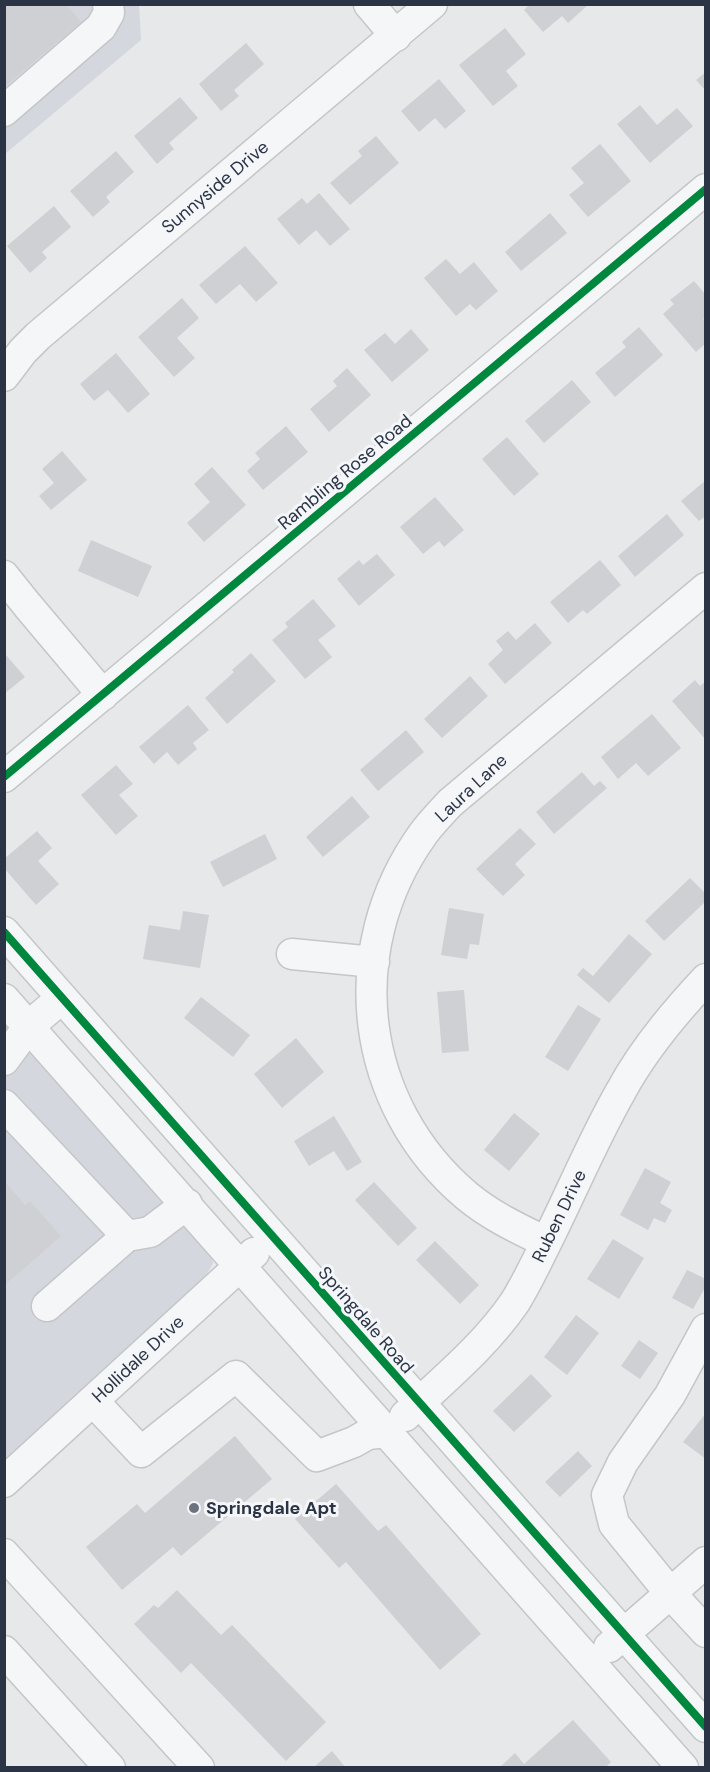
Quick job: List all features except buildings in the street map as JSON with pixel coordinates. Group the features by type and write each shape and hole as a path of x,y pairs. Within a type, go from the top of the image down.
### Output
{"street":[{"path":"4,111 101,27 109,13 108,4"},
{"path":"369,4 396,36"},
{"name":"Sunnyside Drive","path":"4,376 38,336 432,4"},
{"name":"Rambling Rose Road","path":"4,777 705,189"},
{"path":"4,576 103,695"},
{"name":"Laura Lane","path":"546,1242 499,1218 469,1198 448,1180 425,1153 403,1121 383,1074 376,1046 371,1002 374,962 382,918 398,878 424,833 437,818 468,788 705,588"},
{"name":"Springdale Road","path":"4,932 705,1727"},
{"path":"292,954 374,962"},
{"name":"Ruben Drive","path":"387,1432 466,1359 495,1328 515,1301 621,1090 649,1046 680,1006 705,979"},
{"path":"4,1060 29,1026 62,998"},
{"path":"4,999 683,1767"},
{"path":"4,1105 127,1236"},
{"path":"47,1306 127,1236 150,1232 187,1204"},
{"name":"Hollidale Drive","path":"4,1482 272,1237"},
{"path":"705,1329 670,1395 622,1462 607,1496 614,1524 705,1632"},
{"path":"93,1401 141,1452 236,1376 317,1456 354,1442 368,1434 387,1432"},
{"path":"4,1554 199,1767"},
{"path":"592,1663 705,1562"},
{"path":"4,1650 110,1767"}],"shaded area":[{"path":"5,5 139,5 141,40 5,154"},
{"path":"4,1017 210,1251 213,1263 207,1274 5,1463"}],"cycle path":[{"path":"4,777 706,189"},
{"path":"4,932 706,1727"}],"place":[{"name":"Springdale Apt","path":"194,1508"}]}
